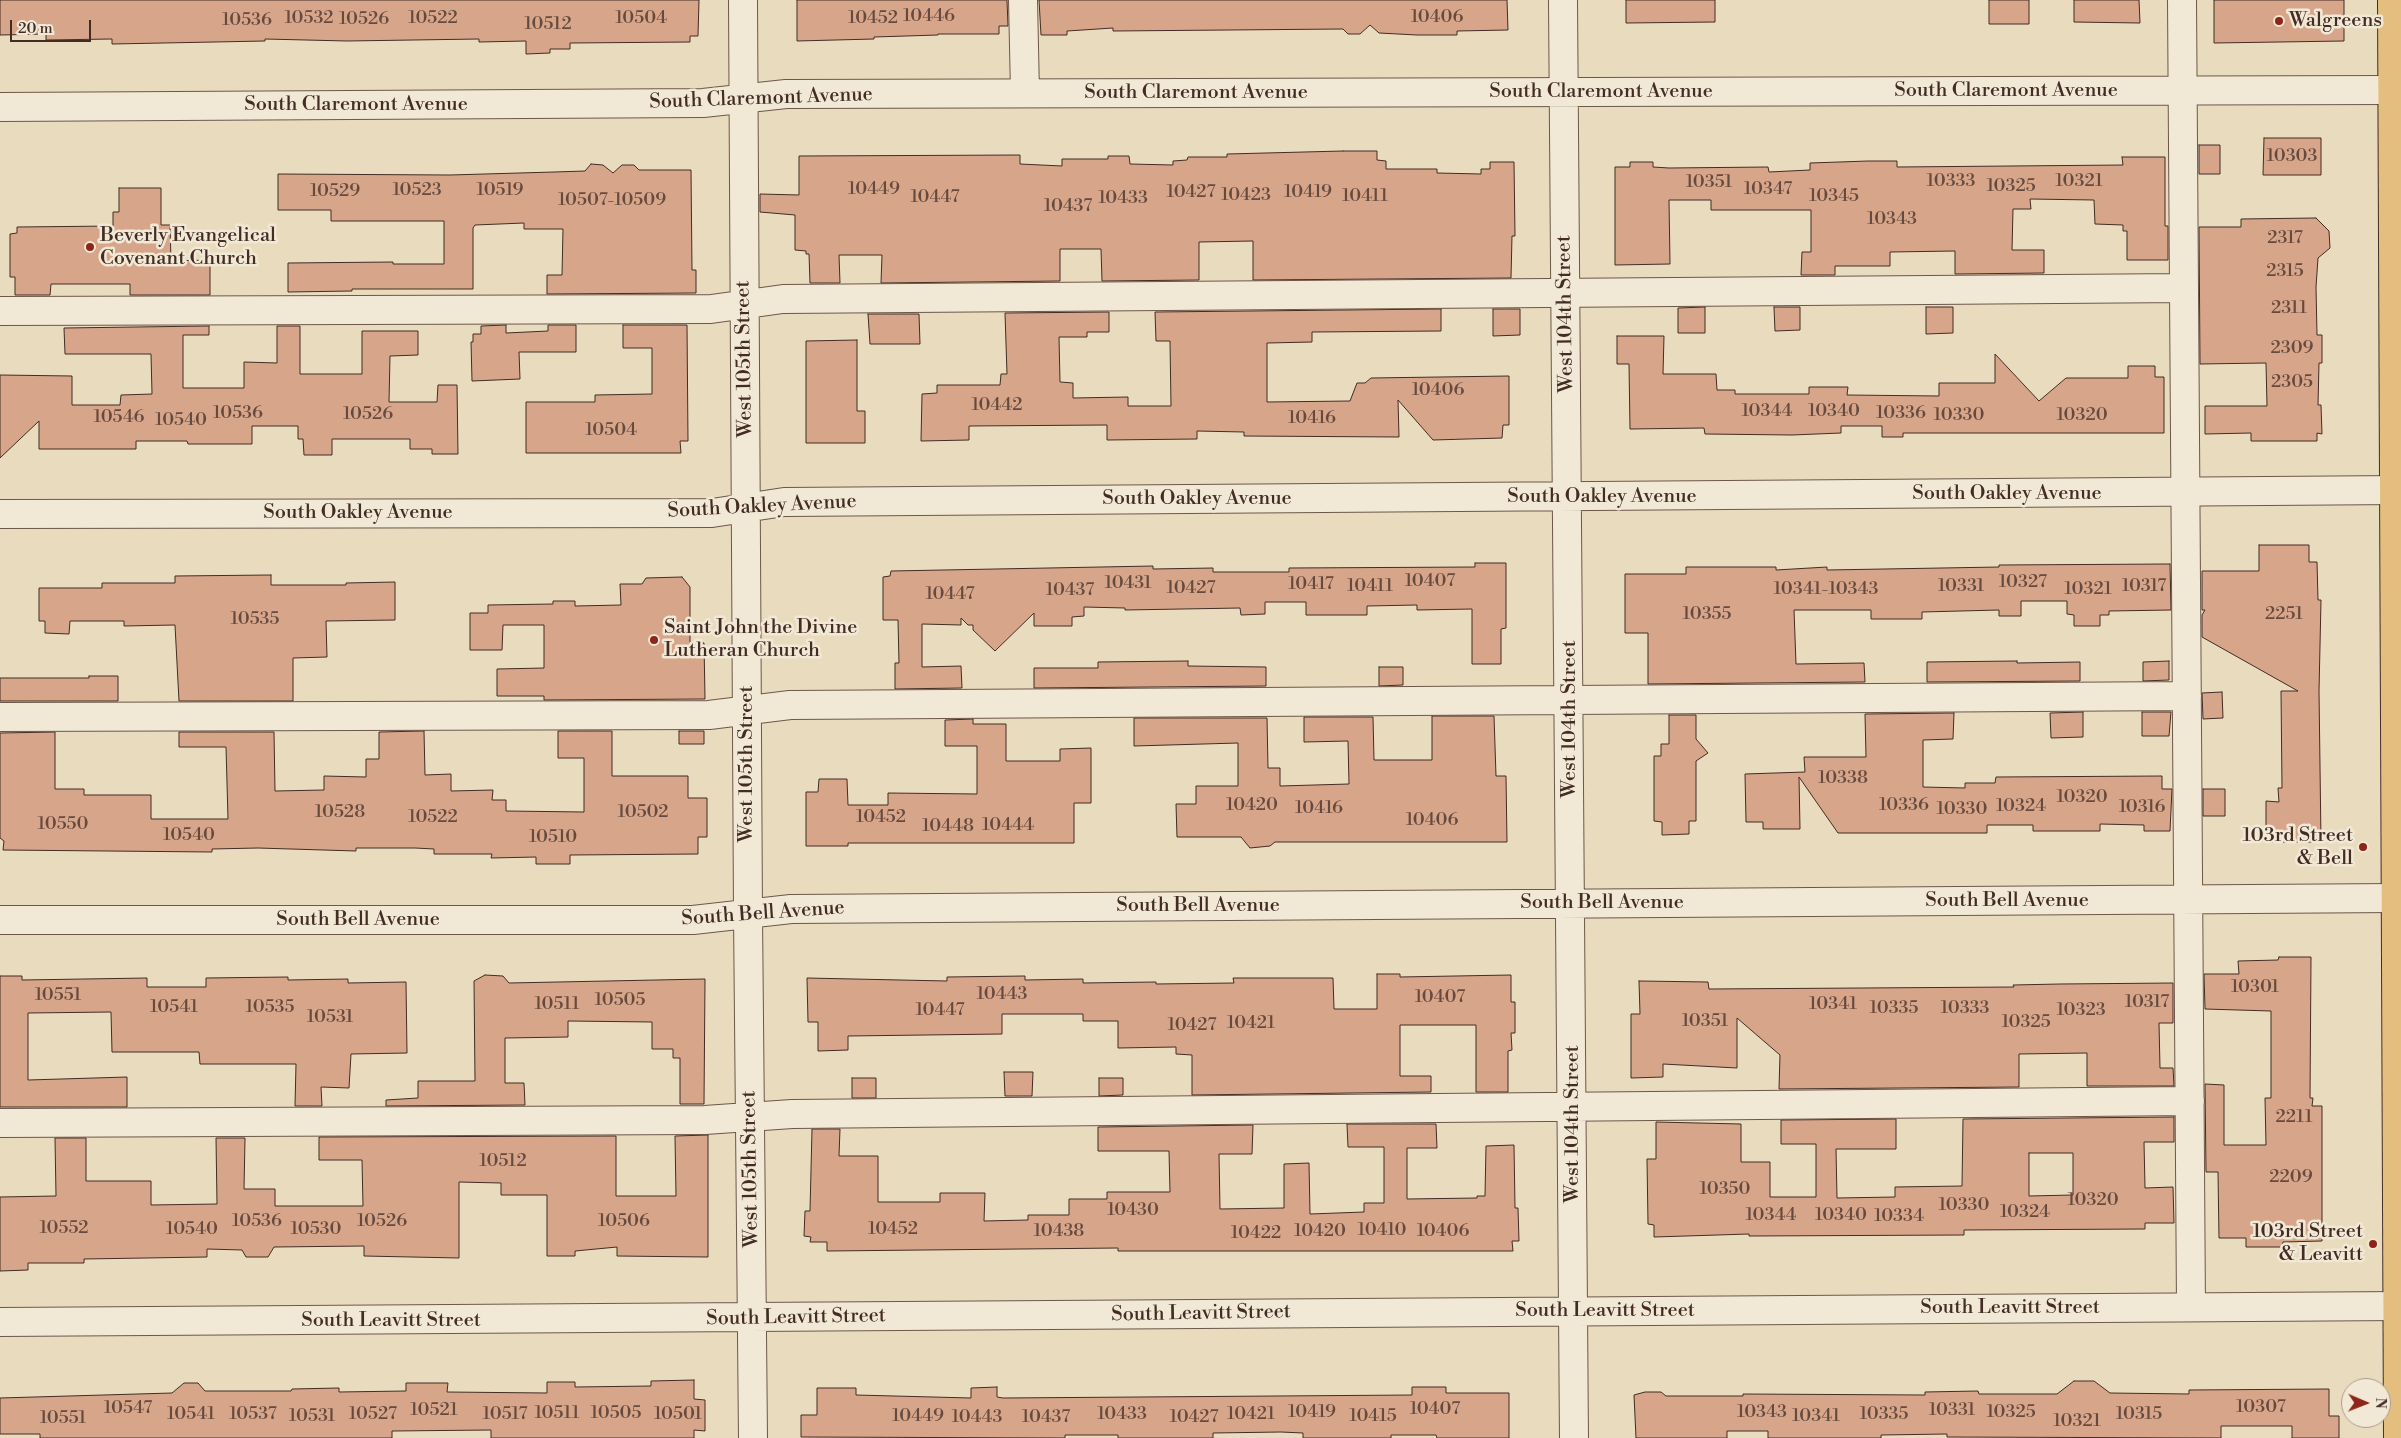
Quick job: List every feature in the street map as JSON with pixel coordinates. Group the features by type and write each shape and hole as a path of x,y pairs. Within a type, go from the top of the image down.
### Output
{"main road":[{"path":"2392,0 2392,90 2397,216 2398,766 2396,898 2399,1036 2398,1438"}],"street":[{"name":"West 105th Street","path":"743,0 753,1438"},
{"path":"1023,0 1025,93"},
{"name":"West 104th Street","path":"1563,0 1570,700 1574,1438"},
{"path":"2182,0 2191,1308"},
{"name":"South Claremont Avenue","path":"0,107 703,104 786,94 2392,90"},
{"path":"0,311 711,309 783,299 2184,288"},
{"name":"South Oakley Avenue","path":"0,514 712,513 784,502 2398,490"},
{"path":"0,717 708,715 790,706 2187,696"},
{"name":"South Bell Avenue","path":"0,920 693,920 791,909 2396,898"},
{"path":"0,1122 695,1120 812,1114 2190,1102"},
{"name":"South Leavitt Street","path":"0,1322 752,1319 1574,1311 2399,1306"}],"building":[{"path":"0,0 699,0 698,36 690,36 690,42 570,43 570,49 550,49 550,53 526,54 526,41 479,42 479,39 347,41 265,39 265,41 112,44 112,39 46,40 46,34 0,35"},
{"path":"797,0 1007,0 1008,26 999,26 999,34 938,34 874,37 874,39 797,41"},
{"path":"1039,0 1507,0 1508,30 1457,31 1457,35 1417,35 1379,33 1370,25 1360,34 1348,34 1343,29 1113,31 1113,28 1067,31 1067,35 1041,35"},
{"path":"1626,0 1715,0 1715,22 1626,23"},
{"path":"1989,0 2029,0 2029,24 1989,24"},
{"path":"2074,0 2139,0 2140,23 2074,22"},
{"name":"Walgreens","path":"2214,0 2344,0 2344,41 2214,43"},
{"path":"2264,138 2321,138 2321,175 2263,175"},
{"path":"2199,145 2220,145 2220,174 2199,174"},
{"path":"1377,151 1377,160 1386,161 1386,169 1437,169 1437,173 1481,174 1481,169 1490,169 1490,162 1514,162 1515,236 1512,236 1511,278 1253,280 1253,241 1199,242 1199,280 1102,281 1101,249 1060,249 1060,281 881,283 882,255 839,255 840,283 810,283 809,254 806,254 806,251 795,250 795,215 760,212 760,194 799,195 799,156 1020,155 1020,164 1062,166 1062,159 1108,159 1108,156 1129,156 1130,164 1173,165 1173,161 1187,160 1188,157 1227,157 1227,154"},
{"path":"2122,157 2165,157 2165,226 2168,226 2168,260 2127,260 2127,231 2123,231 2123,225 2095,224 2094,200 2030,199 2031,209 2013,209 2012,250 2044,250 2044,273 1955,274 1955,251 1890,252 1890,266 1835,266 1835,275 1801,275 1802,252 1811,252 1811,210 1711,210 1711,200 1669,200 1670,264 1615,265 1615,167 1630,167 1630,162 1653,162 1653,167 1669,168 1768,167 1769,172 1810,170 1810,163 1868,161 1897,161 1897,167 2123,165"},
{"path":"591,164 603,165 613,173 622,165 634,165 639,170 691,170 692,270 696,270 696,293 547,294 547,275 562,275 563,229 524,229 524,223 475,225 473,228 473,289 352,289 352,291 288,292 288,263 393,262 393,264 444,264 444,221 331,221 331,210 278,210 278,174 450,175 554,172 585,171"},
{"name":"Beverly Evangelical Covenant Church","path":"119,188 161,188 161,225 170,225 171,261 210,260 210,295 130,295 130,284 51,284 50,295 15,295 15,277 10,277 10,234 17,233 17,227 113,226 113,212 119,212"},
{"path":"2316,218 2329,231 2330,248 2318,258 2316,287 2317,335 2322,335 2322,363 2319,363 2318,405 2321,405 2322,434 2317,433 2317,441 2251,441 2251,433 2205,434 2205,406 2267,406 2266,363 2200,364 2199,227 2241,227 2241,219"},
{"path":"1705,307 1705,333 1678,333 1678,308"},
{"path":"1774,307 1800,307 1800,330 1775,331"},
{"path":"1926,307 1953,307 1953,333 1926,334"},
{"path":"1441,309 1441,331 1312,332 1312,342 1267,343 1267,402 1350,401 1357,383 1365,383 1371,378 1509,376 1509,425 1503,425 1502,438 1433,440 1398,400 1399,437 1244,436 1244,432 1197,431 1197,439 1107,440 1107,425 969,426 969,440 921,441 922,394 937,393 937,385 1000,385 1001,374 1007,374 1005,313 1109,312 1109,332 1087,332 1087,337 1059,337 1060,382 1073,383 1073,398 1128,397 1128,406 1171,406 1170,341 1156,341 1155,312"},
{"path":"1493,309 1520,309 1520,335 1493,336"},
{"path":"868,314 919,314 920,344 870,344"},
{"path":"506,325 506,333 548,331 548,325 576,325 576,352 519,352 520,379 472,381 471,342 473,342 473,334 481,334 481,326"},
{"path":"623,325 687,325 688,441 680,441 681,453 526,453 526,402 595,402 595,395 652,394 652,348 623,348"},
{"path":"209,326 209,335 183,335 183,388 244,388 244,362 277,363 277,326 300,326 300,374 362,374 362,331 418,331 418,355 390,356 389,402 437,402 438,385 457,385 458,454 432,454 432,449 410,449 410,439 332,439 332,455 304,455 303,439 298,439 298,426 252,426 252,444 188,444 187,441 136,441 136,449 39,449 39,421 0,458 0,375 72,376 72,405 120,405 121,395 152,394 151,354 65,354 64,328"},
{"path":"1617,336 1664,336 1663,374 1716,374 1717,390 1735,390 1735,394 1809,394 1809,387 1848,387 1847,395 1939,396 1939,383 1995,383 1995,354 2039,401 2066,378 2128,378 2128,366 2155,366 2155,377 2164,377 2164,433 1903,433 1903,437 1882,437 1882,426 1841,426 1841,433 1792,435 1705,434 1704,428 1630,429 1629,364 1617,364"},
{"path":"857,340 857,411 865,411 865,443 806,443 806,341"},
{"path":"2259,545 2309,545 2309,562 2317,562 2318,600 2321,600 2319,691 2321,842 2266,842 2266,801 2279,802 2278,788 2282,788 2281,691 2298,691 2202,637 2202,615 2205,610 2202,610 2202,571 2259,571"},
{"path":"1475,563 1506,563 1506,628 1501,629 1501,664 1472,664 1472,609 1417,610 1417,605 1367,606 1367,615 1306,615 1306,602 1265,602 1265,614 1241,615 1240,608 1125,610 1125,608 1084,607 1084,616 1072,617 1072,626 1034,626 1034,613 995,651 973,630 973,625 968,625 961,618 961,625 922,624 922,667 961,666 962,688 895,689 895,663 899,663 898,620 883,620 883,577 890,576 891,571 1153,566 1153,569 1213,568 1213,572 1289,572 1289,568 1475,567"},
{"path":"2170,564 2171,610 2109,611 2109,615 2100,615 2100,626 2074,626 2074,615 2067,614 2067,601 2021,601 2021,616 1999,616 1999,610 1922,612 1922,619 1871,619 1871,610 1794,610 1796,664 1864,663 1865,682 1648,684 1648,633 1625,633 1625,574 1686,574 1686,567 1776,567 1776,570 1827,567 1827,570 1999,567 1999,565"},
{"path":"271,575 271,585 346,585 346,583 395,582 395,620 326,621 327,657 293,658 293,701 179,701 175,625 124,626 124,621 70,621 69,634 45,633 45,621 39,621 39,588 102,588 102,583 175,583 175,576"},
{"path":"682,577 690,587 690,642 704,643 705,699 544,700 544,696 497,696 497,669 544,668 544,625 503,625 502,650 470,650 470,613 488,613 488,605 553,604 553,601 575,601 575,606 621,605 620,584 642,584 646,578"},
{"path":"1188,661 1188,666 1266,667 1266,686 1034,688 1034,668 1098,668 1098,662"},
{"path":"2017,661 2017,663 2080,662 2080,681 1927,682 1927,662"},
{"path":"2169,661 2169,680 2143,681 2143,662"},
{"path":"1379,667 1403,667 1403,685 1379,686"},
{"path":"89,676 118,676 118,701 0,701 0,678 89,678"},
{"path":"2222,692 2223,718 2203,719 2202,693"},
{"path":"2083,712 2083,737 2051,738 2050,713"},
{"path":"2142,712 2171,712 2169,736 2142,736"},
{"path":"1954,713 1953,739 1923,740 1923,787 1965,788 1965,783 1995,783 1996,777 2162,776 2162,789 2172,789 2170,831 2144,831 2144,825 2100,824 2100,831 2033,831 2033,825 1987,825 1987,833 1838,833 1799,777 1800,829 1763,829 1763,822 1746,822 1745,774 1805,772 1804,757 1866,757 1865,714"},
{"path":"1669,715 1696,715 1696,739 1708,753 1696,761 1696,821 1689,821 1689,834 1662,835 1662,822 1654,821 1654,756 1661,756 1661,744 1669,744"},
{"path":"1432,716 1494,716 1496,776 1506,776 1507,842 1275,842 1270,846 1250,848 1241,837 1177,837 1176,804 1196,804 1196,786 1238,786 1238,743 1134,746 1134,718 1267,718 1268,768 1280,768 1280,786 1349,784 1348,741 1304,742 1304,717 1373,717 1374,760 1432,760"},
{"path":"973,719 973,724 1006,724 1006,761 1060,761 1060,749 1091,748 1091,803 1074,803 1074,843 848,843 848,846 806,846 806,792 818,792 819,779 847,779 848,805 888,805 888,793 977,794 977,746 945,746 945,720"},
{"path":"424,731 425,775 451,774 451,791 493,790 492,800 506,800 506,811 584,812 584,758 558,758 558,731 612,731 612,776 688,776 688,798 707,798 707,837 698,837 698,854 570,855 570,864 536,864 536,857 491,858 492,854 434,854 434,849 415,848 356,848 356,851 258,848 212,849 212,852 3,850 4,841 0,838 0,733 55,732 55,789 84,789 84,795 151,795 151,819 228,819 226,747 179,747 179,732 274,732 275,791 324,790 324,776 366,777 366,759 379,759 379,732"},
{"path":"679,731 704,731 704,744 679,744"},
{"path":"2203,789 2225,789 2225,816 2203,816"},
{"path":"2279,957 2311,957 2310,1098 2313,1098 2312,1106 2322,1106 2322,1241 2283,1242 2282,1247 2246,1247 2246,1238 2219,1238 2218,1172 2206,1172 2205,1084 2224,1085 2224,1145 2266,1145 2265,1098 2271,1098 2271,1011 2205,1009 2204,974 2239,974 2238,961 2278,960"},
{"path":"1377,974 1400,974 1400,977 1511,975 1511,1002 1515,1002 1515,1033 1511,1033 1512,1050 1508,1051 1508,1092 1476,1092 1476,1025 1400,1025 1400,1076 1431,1076 1431,1092 1192,1095 1192,1055 1176,1054 1176,1047 1118,1048 1118,1021 1083,1021 1083,1014 1002,1014 1002,1034 848,1036 848,1050 818,1051 818,1022 808,1022 807,978 947,981 947,977 1025,976 1025,980 1083,979 1083,983 1156,982 1156,984 1234,983 1233,978 1333,978 1334,1009 1377,1009"},
{"path":"485,975 503,976 509,983 705,979 704,1104 680,1104 680,1058 673,1058 673,1049 652,1049 652,1022 568,1021 568,1037 505,1038 505,1083 524,1083 525,1105 386,1106 386,1100 418,1098 418,1081 475,1081 474,981"},
{"path":"0,976 22,976 22,980 147,978 147,987 206,987 206,978 288,977 288,980 348,979 348,983 406,982 407,1053 351,1054 349,1088 321,1087 322,1106 295,1106 296,1064 200,1064 199,1052 112,1052 111,1012 28,1013 28,1080 127,1077 127,1107 0,1107"},
{"path":"1639,981 1708,982 1709,989 2014,987 2013,985 2173,983 2173,1023 2159,1023 2160,1068 2173,1068 2174,1086 2087,1086 2087,1053 2019,1054 2019,1087 1779,1089 1780,1055 1737,1018 1737,1068 1663,1064 1663,1077 1631,1078 1631,1014 1640,1014"},
{"path":"1004,1072 1033,1072 1032,1096 1005,1096"},
{"path":"852,1078 876,1078 876,1098 852,1098"},
{"path":"1099,1078 1123,1078 1123,1095 1099,1096"},
{"path":"2174,1117 2174,1142 2144,1142 2145,1188 2173,1187 2174,1223 2145,1223 2145,1229 1964,1230 1964,1235 1749,1236 1749,1234 1654,1237 1654,1225 1648,1224 1647,1159 1656,1159 1656,1122 1741,1124 1741,1162 1770,1162 1770,1197 1816,1197 1816,1144 1781,1144 1781,1120 1896,1119 1896,1149 1836,1149 1837,1198 1895,1197 1895,1187 1962,1186 1963,1119","holes":["2029,1153 2073,1153 2073,1195 2029,1196"]},
{"path":"1347,1124 1436,1124 1437,1148 1407,1148 1407,1199 1477,1198 1477,1196 1485,1196 1486,1146 1514,1145 1515,1208 1518,1208 1519,1241 1512,1241 1513,1251 1118,1251 1118,1248 827,1251 827,1242 810,1242 811,1237 804,1236 805,1211 810,1211 812,1129 840,1129 839,1156 878,1156 878,1202 940,1202 940,1193 985,1193 984,1221 1028,1220 1028,1215 1069,1215 1069,1199 1107,1199 1107,1192 1170,1192 1169,1151 1098,1151 1098,1127 1253,1125 1252,1154 1219,1154 1220,1209 1284,1208 1284,1164 1309,1163 1310,1214 1364,1212 1364,1203 1384,1203 1384,1147 1348,1147"},
{"path":"708,1135 708,1257 617,1256 617,1247 575,1251 575,1256 547,1256 547,1195 501,1195 501,1183 459,1182 459,1258 364,1256 364,1246 274,1247 268,1257 246,1257 242,1250 207,1249 207,1257 84,1259 84,1263 28,1263 28,1270 0,1271 0,1197 56,1196 55,1138 86,1138 86,1181 151,1181 151,1205 217,1204 216,1138 245,1138 244,1189 275,1189 275,1206 363,1206 362,1160 319,1160 319,1137 616,1136 616,1196 676,1196 675,1136"},
{"path":"694,1380 694,1399 705,1400 705,1431 694,1430 694,1438 491,1438 491,1430 392,1431 392,1438 40,1438 40,1434 0,1434 0,1398 172,1393 184,1383 198,1383 205,1391 291,1391 292,1389 339,1388 339,1392 406,1391 406,1383 448,1383 447,1392 547,1393 547,1382 575,1382 575,1387 651,1386 651,1381"},
{"path":"2074,1381 2094,1381 2110,1393 2189,1394 2189,1390 2329,1389 2329,1416 2339,1416 2339,1438 2292,1438 2292,1426 2221,1426 2221,1438 1947,1437 1947,1434 1881,1435 1881,1438 1768,1438 1768,1431 1727,1431 1727,1438 1636,1438 1634,1395 1645,1392 1661,1392 1666,1396 1743,1396 1743,1394 1925,1395 1925,1392 1978,1391 1979,1394 2057,1394"},
{"path":"997,1387 997,1397 1003,1398 1412,1395 1412,1387 1446,1387 1446,1393 1509,1393 1509,1438 1437,1438 1436,1435 1391,1435 1391,1438 1303,1438 1303,1433 1281,1432 1213,1433 1213,1438 1118,1438 1118,1435 1065,1435 1065,1438 801,1437 801,1415 817,1415 817,1388 856,1388 856,1395 971,1398 971,1388"}],"place":[{"name":"Walgreens","path":"2279,21"},
{"name":"Beverly Evangelical Covenant Church","path":"90,247"},
{"name":"Saint John the Divine Lutheran Church","path":"654,640"},
{"name":"103rd Street & Bell","path":"2363,847"},
{"name":"103rd Street & Leavitt","path":"2373,1244"}]}
